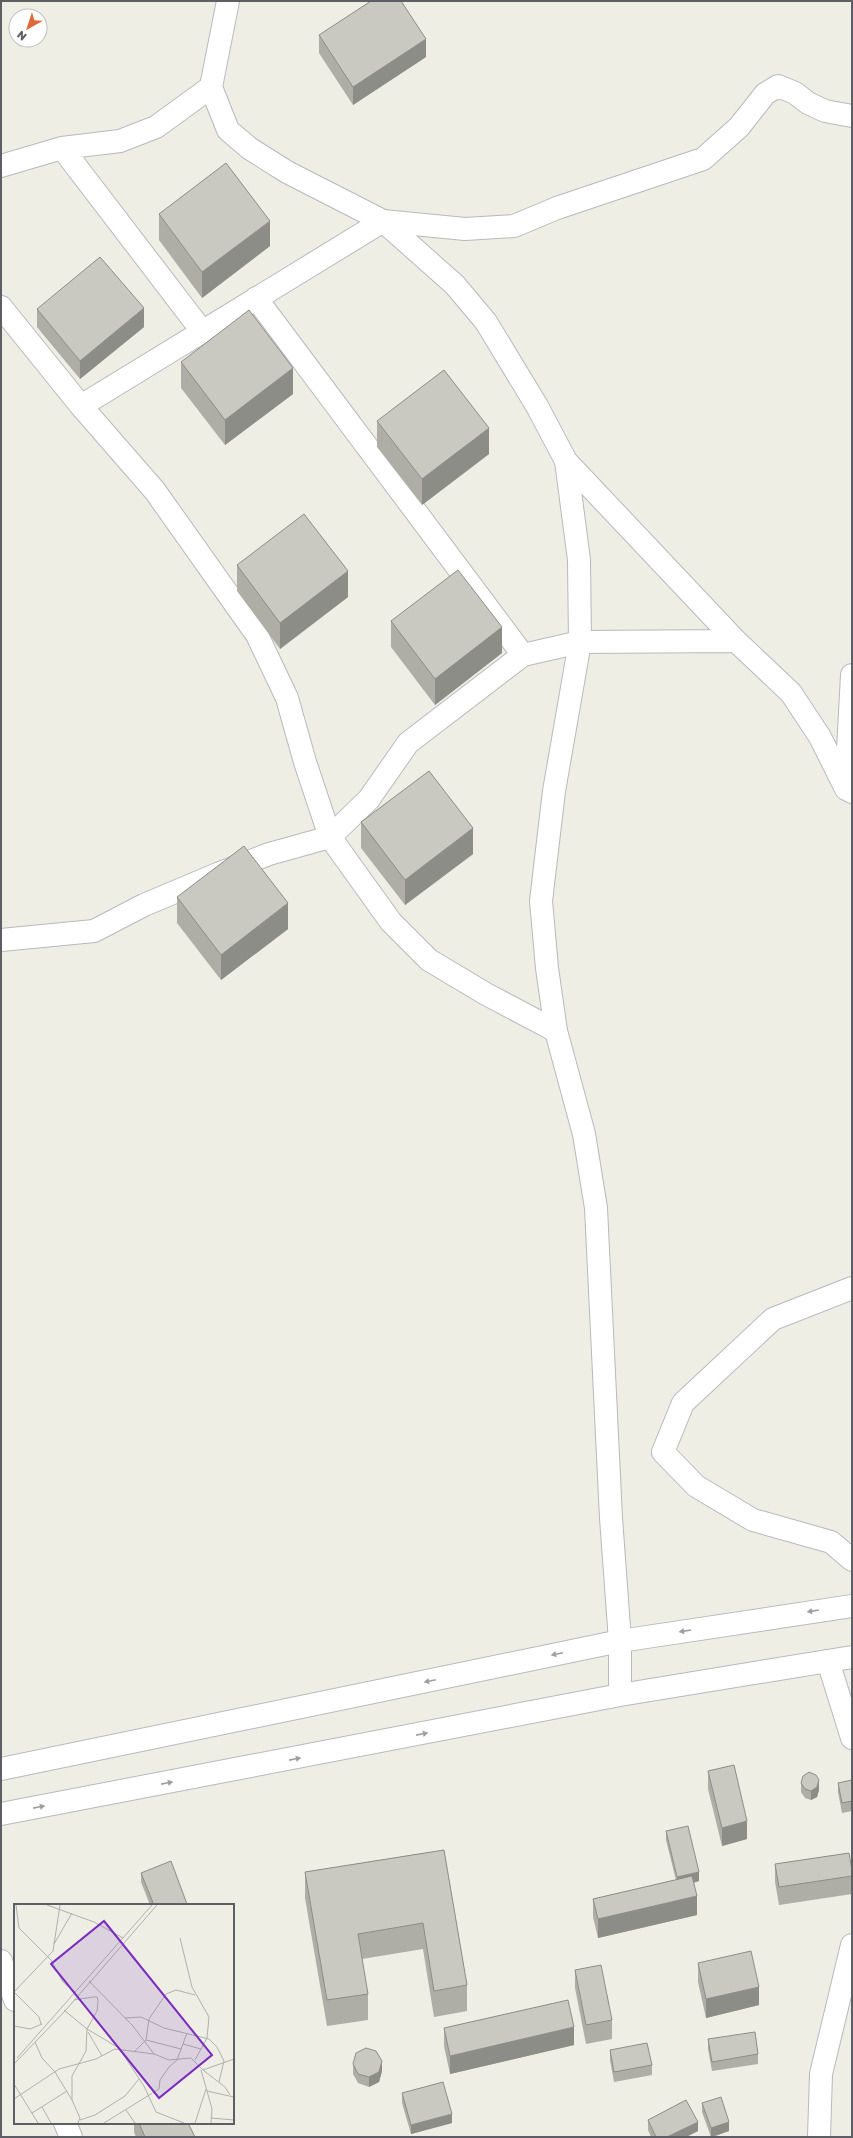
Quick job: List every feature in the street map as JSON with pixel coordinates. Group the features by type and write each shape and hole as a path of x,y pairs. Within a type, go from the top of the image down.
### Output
{"street":[{"path":"228,1 211,87 228,130 249,148 287,172 383,220 456,285 486,322 537,406 566,461 736,641 791,693 820,737 850,795"},
{"path":"81,406 383,220 465,229 514,226 556,208 703,159 739,127 765,94 778,86 795,93 808,103 825,111 852,116"},
{"path":"1,166 62,148 120,140 156,127 211,87"},
{"path":"62,148 202,331"},
{"path":"256,298 523,655"},
{"path":"1,307 81,406 155,490 257,635 287,698 305,762 330,837 391,922 429,960 486,994 556,1031"},
{"path":"566,461 580,560 580,642 554,791 541,902 547,968 556,1031 584,1134 596,1208 611,1518 620,1641 620,1695"},
{"path":"1,940 94,930 144,905 220,873 269,854 330,837 369,799 408,743 523,655 580,642 736,641"},
{"path":"850,795 852,675"},
{"path":"852,1288 773,1319 683,1403 663,1452 696,1486 753,1520 831,1542 852,1560"},
{"path":"1,1769 620,1641 852,1606"},
{"path":"1,1814 620,1695 852,1657"},
{"path":"828,1661 852,1738"},
{"path":"819,2137 821,2074 852,1945"},
{"path":"1,1960 14,1997"},
{"path":"65,2124 71,2137"}],"building":[{"path":"371,1 401,1 426,39 353,87 319,35"},
{"path":"226,163 270,221 202,272 159,214"},
{"path":"100,257 144,308 80,361 37,309"},
{"path":"249,310 293,368 225,420 181,362"},
{"path":"444,370 489,428 422,479 377,421"},
{"path":"304,514 348,571 280,623 237,565"},
{"path":"458,570 502,627 435,679 391,621"},
{"path":"429,771 473,828 405,880 361,822"},
{"path":"244,846 288,903 221,955 177,897"},
{"path":"734,1765 747,1821 722,1828 708,1771"},
{"path":"809,1772 816,1775 819,1780 817,1787 811,1791 805,1789 801,1783 803,1776"},
{"path":"852,1780 852,1801 842,1803 838,1783"},
{"path":"688,1826 699,1872 677,1877 666,1831"},
{"path":"444,1850 467,1985 434,1991 423,1923 358,1934 368,1994 327,2000 305,1872"},
{"path":"849,1853 852,1876 779,1887 775,1864"},
{"path":"171,1861 187,1904 154,1904 141,1873"},
{"path":"692,1876 697,1896 598,1919 593,1899"},
{"path":"751,1951 759,1987 706,1999 698,1963"},
{"path":"601,1965 612,2020 586,2025 575,1970"},
{"path":"568,2000 574,2027 450,2056 444,2028"},
{"path":"755,2032 758,2054 712,2062 708,2039"},
{"path":"647,2043 652,2065 614,2072 610,2050"},
{"path":"366,2048 376,2051 382,2061 379,2072 369,2077 358,2074 353,2064 356,2053"},
{"path":"443,2082 452,2114 411,2125 402,2093"},
{"path":"721,2097 729,2122 711,2128 702,2103"},
{"path":"686,2100 698,2122 667,2137 656,2137 648,2120"},
{"path":"139,2124 188,2124 195,2137 145,2137"}]}
